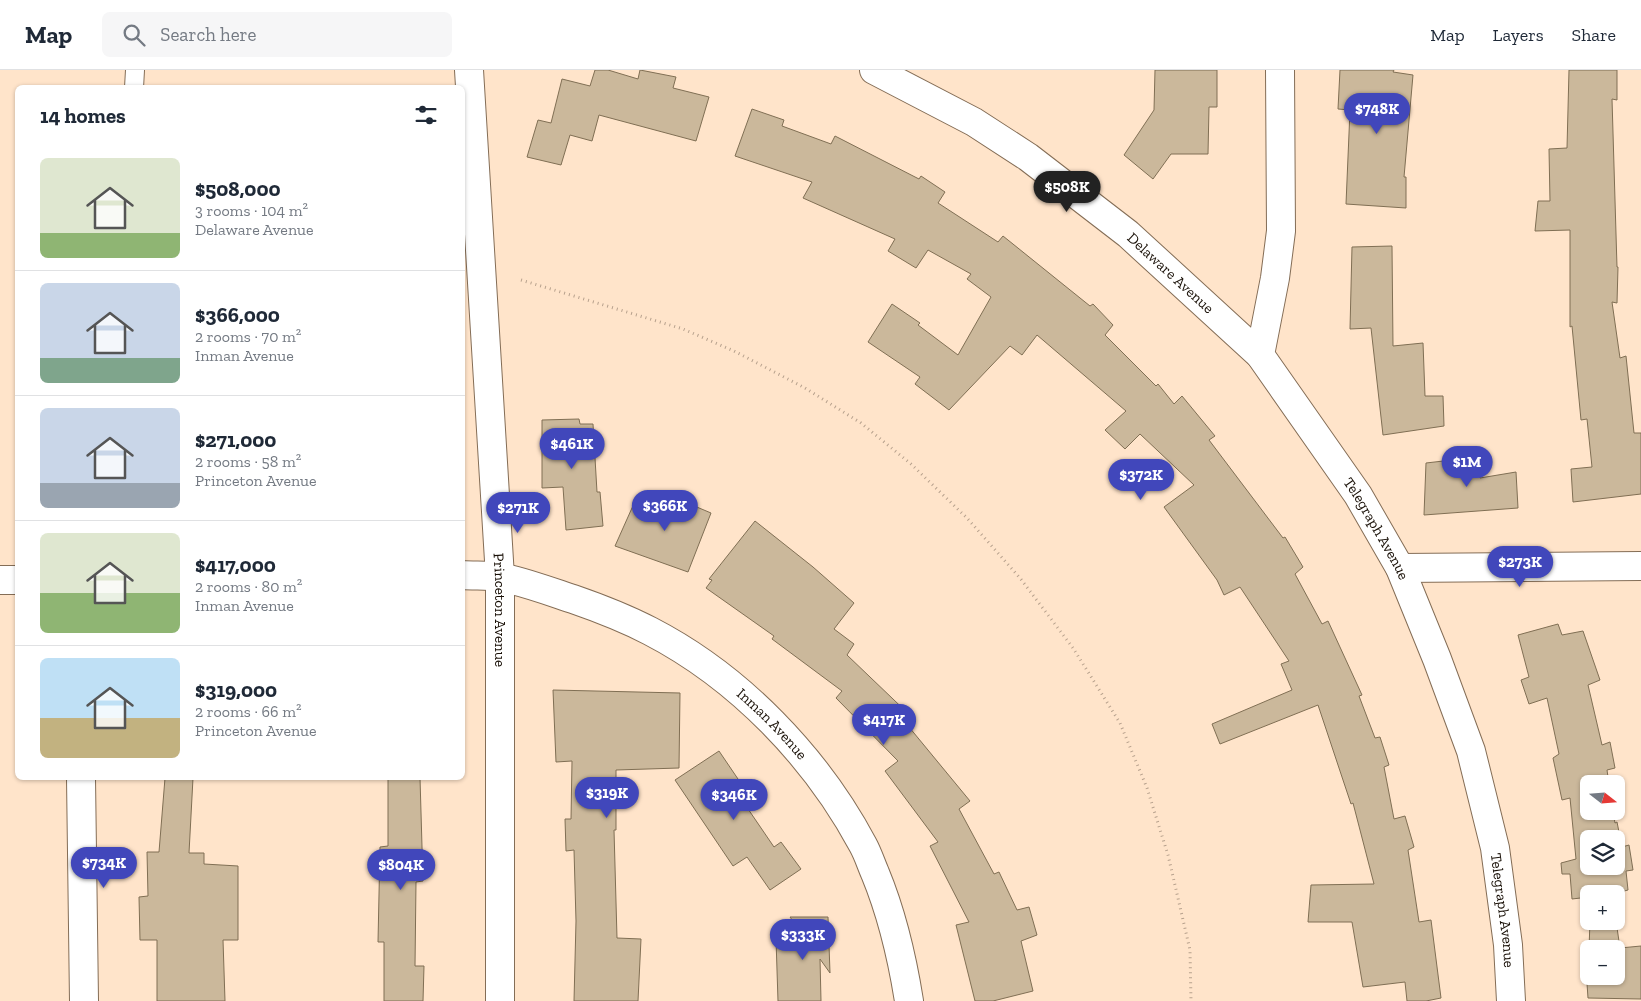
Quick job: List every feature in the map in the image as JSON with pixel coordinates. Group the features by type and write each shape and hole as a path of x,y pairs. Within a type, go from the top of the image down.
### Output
{"street":[{"name":"Princeton Avenue","path":"469,70 500,577 500,1001"},
{"name":"Delaware Avenue","path":"874,70 974,122 1028,157 1128,234 1260,355"},
{"path":"1260,355 1275,278 1281,231 1280,70"},
{"name":"Telegraph Avenue","path":"1260,355 1358,495 1400,568 1437,659 1473,760 1495,848 1508,944 1510,1001"},
{"path":"1400,568 1641,566"},
{"name":"Inman Avenue","path":"465,575 500,577 545,590 610,612 650,631 687,653 720,677 785,735 820,777 864,847 886,900 900,951 909,1001"},
{"path":"0,580 15,580"},
{"path":"81,780 84,1001"}],"lane":[{"path":"134,85 135,70"}],"path":[{"path":"521,280 683,329 734,350 806,388 861,423 911,464 967,518 1020,578 1061,632 1120,722 1147,788 1168,855 1190,950 1191,1001"}],"building":[{"path":"595,70 608,70 638,79 640,70 676,77 673,88 709,97 696,141 599,115 592,141 570,135 561,165 527,157 538,120 551,123 562,79 590,86"},
{"path":"1155,70 1217,70 1217,107 1209,107 1208,154 1171,154 1153,179 1124,155 1154,110"},
{"path":"1340,70 1394,70 1393,72 1413,75 1404,177 1406,177 1406,208 1346,204 1350,110 1338,109"},
{"path":"1569,70 1617,70 1617,100 1612,99 1618,267 1617,303 1612,302 1620,358 1626,356 1634,433 1641,433 1641,494 1573,502 1571,469 1592,467 1587,419 1581,420 1572,326 1570,327 1570,230 1535,231 1538,201 1550,201 1549,149 1567,148"},
{"path":"752,109 784,120 782,126 831,144 835,136 919,179 921,176 945,192 938,203 998,242 1003,236 1090,306 1093,304 1113,325 1105,335 1156,386 1158,384 1174,404 1182,396 1215,436 1209,440 1283,538 1285,537 1303,567 1295,574 1322,624 1328,621 1362,695 1359,696 1375,738 1380,737 1389,765 1384,767 1394,819 1405,816 1414,847 1408,850 1419,922 1431,920 1441,998 1426,1001 1407,1001 1405,982 1363,987 1352,922 1308,922 1311,885 1374,884 1353,803 1351,804 1318,705 1220,744 1212,724 1292,690 1281,664 1289,661 1240,587 1224,595 1217,580 1164,507 1194,485 1140,434 1125,449 1105,430 1126,411 1037,335 1022,355 1010,346 949,410 915,384 920,377 868,342 892,304 920,323 918,325 958,355 991,297 967,279 971,274 928,250 916,268 888,251 895,239 803,198 812,182 735,156"},
{"path":"1392,246 1393,346 1423,343 1425,396 1443,396 1444,426 1383,435 1371,328 1350,329 1352,247"},
{"path":"579,419 580,424 593,424 597,492 600,492 603,526 566,530 563,487 542,488 542,420"},
{"path":"1478,457 1480,478 1516,472 1518,508 1424,515 1426,463"},
{"path":"666,494 711,513 688,572 615,546 636,499 658,508"},
{"path":"755,521 813,567 854,603 834,629 854,644 847,655 916,721 909,727 970,801 959,809 994,874 999,872 1017,910 1029,907 1037,935 1021,941 1033,991 993,1001 975,1001 956,925 969,922 930,846 938,842 885,771 898,761 836,698 842,691 772,639 774,636 706,588 712,580 709,579"},
{"path":"1558,624 1562,635 1583,631 1600,680 1588,685 1602,745 1610,742 1615,768 1607,770 1608,775 1580,775 1580,820 1614,820 1615,823 1617,822 1619,830 1580,830 1580,875 1625,875 1625,846 1629,845 1633,870 1626,871 1628,890 1625,891 1625,885 1580,885 1580,898 1572,899 1570,874 1562,874 1561,863 1576,859 1570,798 1562,800 1553,758 1559,754 1547,698 1529,704 1521,680 1529,677 1518,635"},
{"path":"553,690 680,693 679,768 616,770 616,830 614,830 617,938 641,939 638,1001 574,1001 576,921 574,850 566,851 565,819 571,819 572,761 556,762"},
{"path":"719,751 738,779 731,784 774,847 781,842 801,869 770,890 747,857 733,866 675,780"},
{"path":"165,780 193,780 189,853 204,853 204,864 238,866 238,940 223,940 225,1001 157,1001 157,940 140,940 139,897 148,896 147,852 159,852"},
{"path":"388,780 420,780 423,881 416,882 415,966 424,966 423,1001 384,1001 384,942 378,942 380,847 388,846"},
{"path":"790,917 828,917 830,973 820,959 821,1001 778,1001 776,939 805,938"},
{"path":"1590,930 1617,930 1619,940 1589,940"},
{"path":"1641,946 1641,999 1588,998 1587,985 1625,985 1625,948"}]}
